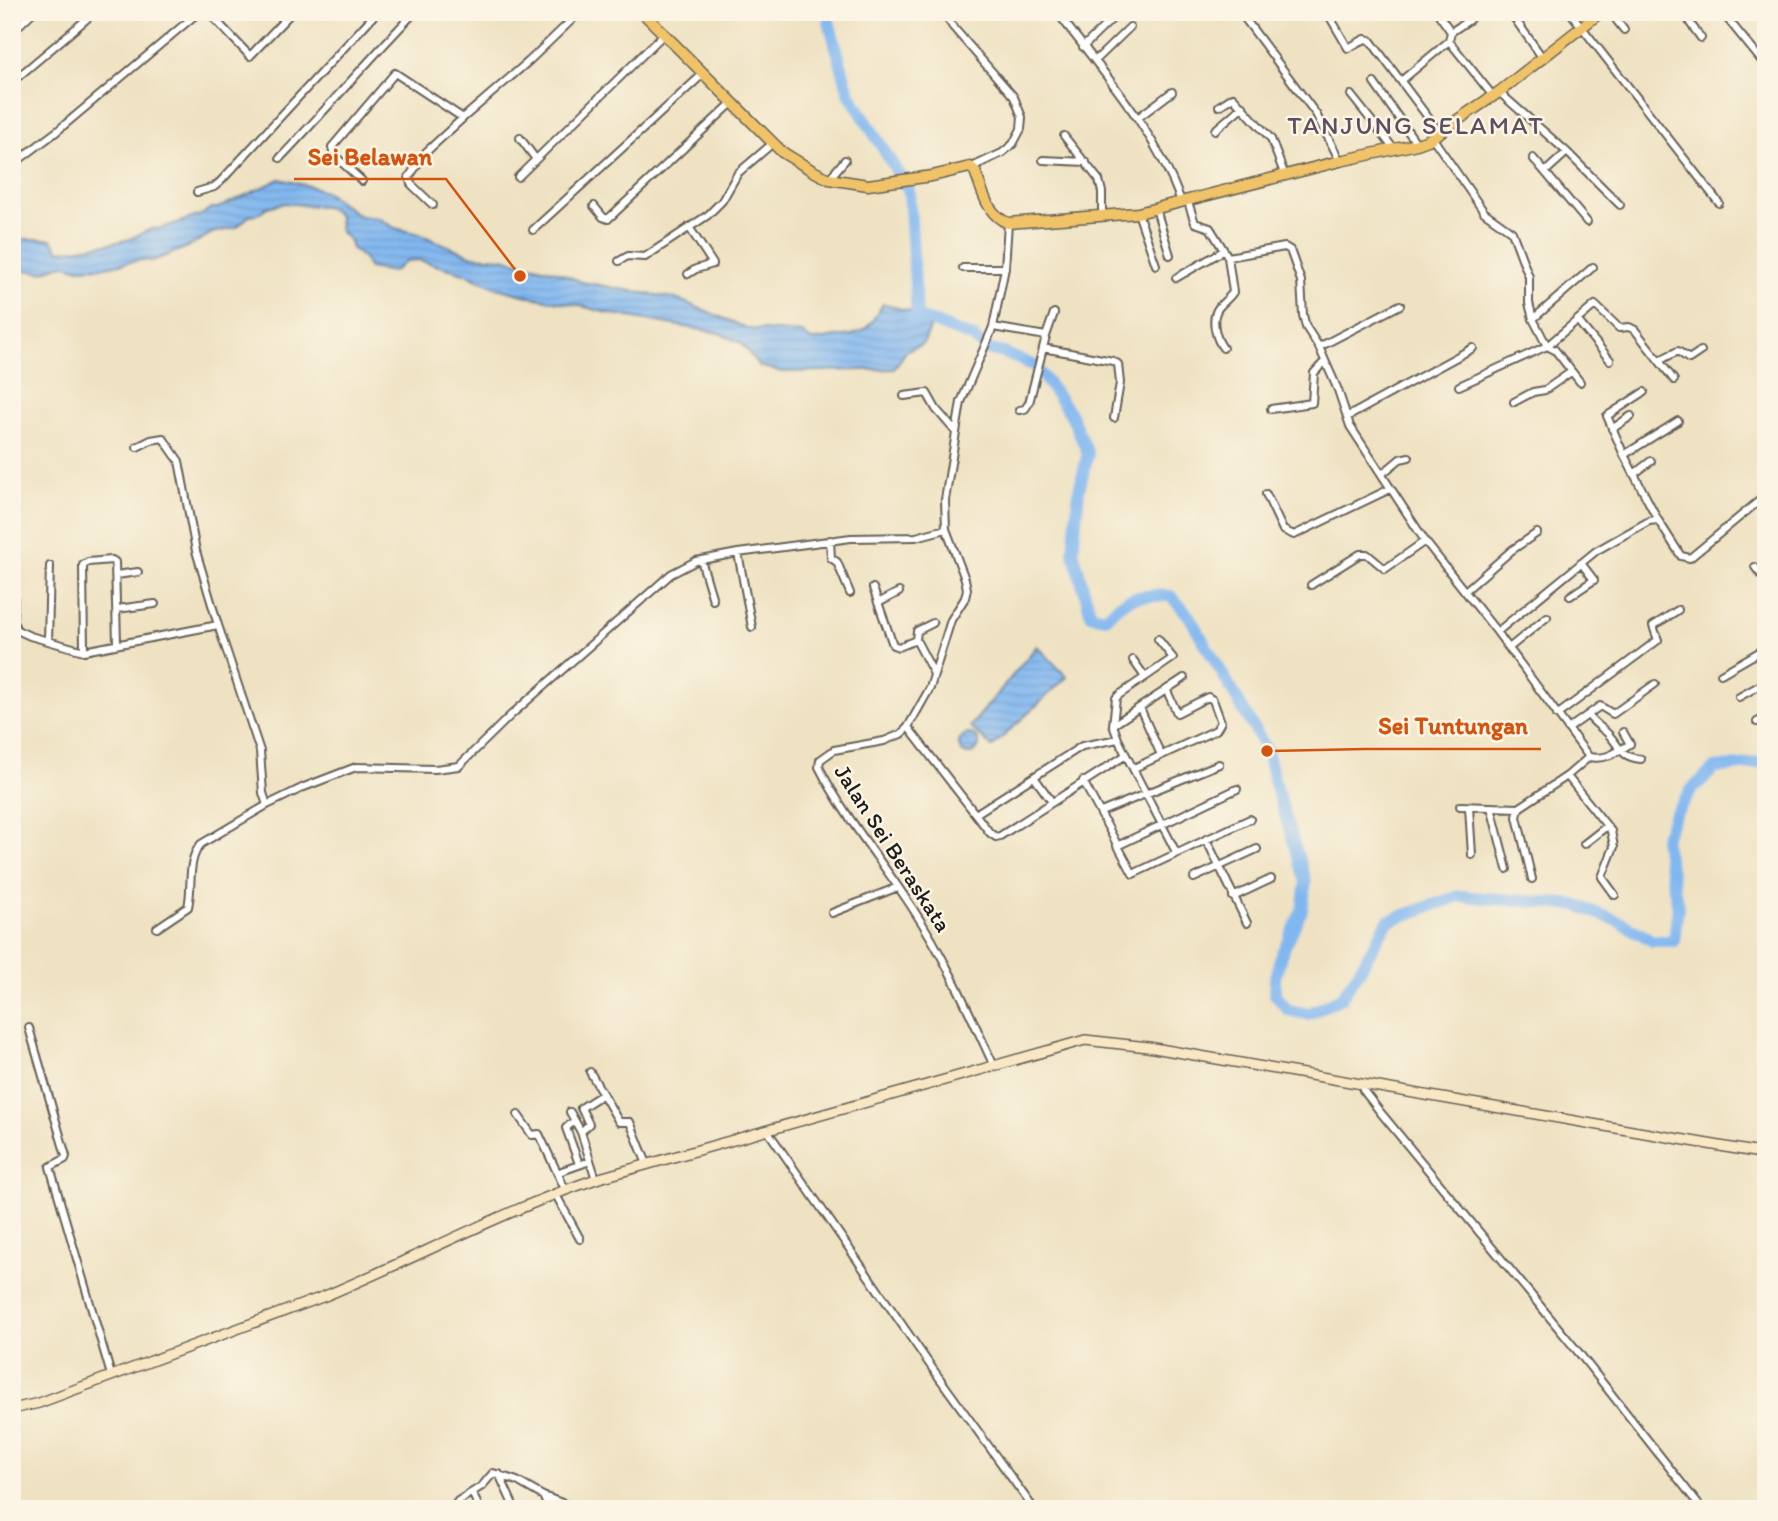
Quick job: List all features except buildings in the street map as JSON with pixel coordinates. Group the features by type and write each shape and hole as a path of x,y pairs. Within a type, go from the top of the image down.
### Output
{"main road":[{"path":"642,12 794,161 829,179 868,186 972,167 989,207 998,218 1008,223 1138,213 1417,144 1496,94 1601,12"},
{"path":"12,1409 39,1403 109,1369 370,1277 555,1193 562,1179 644,1156 767,1130 1079,1041 1097,1040 1766,1154"}],"street":[{"path":"12,32 33,12"},
{"path":"12,82 95,12"},
{"path":"20,159 199,12"},
{"path":"208,12 250,56 292,12"},
{"path":"197,192 214,187 220,182 377,12"},
{"path":"280,158 415,12"},
{"path":"433,205 411,184 409,177 426,152 580,12"},
{"path":"650,20 659,12"},
{"path":"943,12 1014,97 1022,117 1021,129 1013,144 1002,153 972,167"},
{"path":"1057,12 1139,117 1170,171 1195,223 1210,228 1228,257 1233,292 1219,308 1216,317 1217,340 1223,348"},
{"path":"1063,20 1073,12"},
{"path":"1240,12 1316,114 1340,161"},
{"path":"1327,12 1346,46 1352,48 1367,38 1401,81 1484,212 1512,232 1529,276 1529,303 1533,319 1547,346 1555,350 1580,382"},
{"path":"1437,12 1451,32"},
{"path":"1401,81 1449,41 1451,32 1469,20 1474,12"},
{"path":"1510,12 1542,57"},
{"path":"1570,12 1719,202"},
{"path":"1610,12 1625,30"},
{"path":"1686,12 1701,38"},
{"path":"1722,12 1766,66"},
{"path":"1083,47 1110,24 1116,13"},
{"path":"1095,61 1130,27"},
{"path":"518,177 664,34"},
{"path":"1449,41 1496,94 1567,152 1620,205"},
{"path":"362,181 334,155 332,147 395,73 463,118"},
{"path":"533,230 704,73"},
{"path":"1374,83 1417,144"},
{"path":"1139,117 1172,92"},
{"path":"1351,95 1394,149"},
{"path":"1219,106 1233,97 1243,106 1271,139 1285,176"},
{"path":"594,206 608,219 732,103"},
{"path":"1215,130 1243,106"},
{"path":"1064,136 1086,162 1101,186 1101,216"},
{"path":"520,138 536,158"},
{"path":"619,261 628,256 645,257 714,210 738,173 773,143"},
{"path":"1545,172 1567,152"},
{"path":"1533,158 1587,222"},
{"path":"829,179 845,160"},
{"path":"1043,160 1086,162"},
{"path":"1156,209 1170,255"},
{"path":"1138,213 1156,265"},
{"name":"Jalan Sei Beraskata","path":"994,1066 945,960 898,887 855,829 819,766 820,760 834,750 884,741 901,734 910,724 922,706 951,620 965,598 967,589 946,529 945,500 961,402 993,327 1005,268 1008,223"},
{"path":"688,275 696,269 713,264 689,227"},
{"path":"1228,257 1285,247 1290,250 1301,281 1306,327 1319,347 1355,435 1425,541 1497,632 1589,757 1601,759 1630,742 1623,732"},
{"path":"1176,278 1223,251"},
{"path":"1533,319 1593,267"},
{"path":"962,268 1005,268"},
{"path":"1319,347 1399,304"},
{"path":"1459,386 1547,346 1592,307 1599,307 1619,328 1629,327 1635,330 1674,380"},
{"path":"1019,410 1028,406 1054,313"},
{"path":"1577,320 1610,359"},
{"path":"993,327 1046,337"},
{"path":"1043,348 1118,364 1120,383 1114,418"},
{"path":"1347,417 1473,348"},
{"path":"1660,360 1674,351 1689,359 1701,351"},
{"path":"1271,409 1312,403 1314,373 1325,361"},
{"path":"1514,402 1533,392 1545,390 1571,372"},
{"path":"1644,392 1608,414 1624,455 1658,520 1681,556 1690,558 1766,495"},
{"path":"904,396 927,393 936,409 955,431"},
{"path":"1612,429 1631,416"},
{"path":"1624,455 1678,422"},
{"path":"136,447 163,438 179,461 196,551 261,751 262,786 267,805"},
{"path":"1382,474 1400,459 1409,457"},
{"path":"1634,474 1651,461"},
{"path":"1266,494 1283,530 1291,535 1390,489"},
{"path":"1497,632 1607,544 1649,521 1658,520"},
{"path":"158,928 188,907 196,849 201,844 267,805 356,767 435,769 459,766 511,715 671,574 687,564 738,553 830,540 916,537 946,529"},
{"path":"1465,591 1512,550 1537,533"},
{"path":"830,540 831,558 837,562 850,593"},
{"path":"1311,585 1360,554 1367,554 1385,569 1425,541"},
{"path":"738,553 752,627"},
{"path":"84,651 83,565 88,562 112,560 116,565 117,644"},
{"path":"701,560 713,600"},
{"path":"15,563 14,627 30,636 84,651 218,625"},
{"path":"1570,596 1594,580 1581,563"},
{"path":"48,641 50,566"},
{"path":"1755,567 1766,581"},
{"path":"116,575 138,572"},
{"path":"873,588 893,645 899,647 916,640"},
{"path":"878,603 900,593"},
{"path":"117,610 155,604"},
{"path":"1558,715 1658,640 1653,626 1678,610"},
{"path":"1508,648 1547,617"},
{"path":"933,623 917,631 916,640 934,674"},
{"path":"1158,639 1174,657 1116,698 1113,725 1177,852"},
{"path":"1721,674 1766,648"},
{"path":"1133,660 1145,677"},
{"path":"1113,725 1184,678"},
{"path":"1739,697 1766,682"},
{"path":"1568,729 1602,706 1613,714 1655,684"},
{"path":"1134,768 1216,730 1221,722 1213,701 1208,697 1177,713 1167,691"},
{"path":"1140,708 1161,755"},
{"path":"1588,715 1607,733 1619,750 1628,756 1642,759"},
{"path":"1757,722 1766,717"},
{"path":"910,724 996,837 1126,755"},
{"path":"977,813 1082,746 1118,738"},
{"path":"1460,806 1518,808 1567,776 1589,757"},
{"path":"1101,812 1219,764"},
{"path":"1567,776 1611,831 1614,847 1602,877 1615,895"},
{"path":"1034,777 1052,802"},
{"path":"1083,781 1133,874 1250,819"},
{"path":"1117,846 1237,789"},
{"path":"1469,807 1472,855"},
{"path":"1491,807 1507,869"},
{"path":"1518,808 1517,817 1532,878"},
{"path":"1584,845 1606,826"},
{"path":"1206,839 1247,923"},
{"path":"1194,878 1257,849"},
{"path":"1233,897 1271,879"},
{"path":"832,913 898,887"},
{"path":"29,1028 66,1156 50,1167 109,1369"},
{"path":"590,1072 619,1122 629,1120 644,1156"},
{"path":"1361,1084 1381,1113 1579,1353 1702,1509"},
{"path":"581,1132 589,1124 580,1108 603,1094"},
{"path":"570,1112 581,1132 593,1170"},
{"path":"518,1115 532,1135 539,1134 562,1179 579,1164"},
{"path":"574,1121 566,1128 579,1164 593,1170"},
{"path":"767,1130 1034,1509"},
{"path":"555,1193 580,1239"},
{"path":"452,1509 464,1495 482,1486 490,1474 499,1474 543,1496 578,1509"},
{"path":"499,1474 515,1509"},
{"path":"472,1493 480,1509"},
{"path":"543,1496 549,1509"}],"water":[{"path":"280,179 313,187 327,193 360,216 378,218 395,228 419,234 473,256 502,258 555,271 582,282 677,299 749,329 802,333 811,340 851,335 863,331 883,304 931,317 930,329 923,344 907,350 894,369 782,372 759,366 741,343 719,333 531,297 418,260 406,261 393,272 369,268 340,231 339,217 333,210 284,203 267,207 258,214 250,215 237,227 212,233 190,246 153,261 140,260 105,267 76,268 64,264 43,272 12,269 12,239 51,239 60,251 113,243 201,215 211,208 218,208"},
{"path":"1037,646 1067,677 992,747 970,727"},
{"path":"969,734 976,737 979,744 976,751 969,754 962,751 959,744 962,737"}],"waterway":[{"path":"830,12 829,22 849,93 909,191 917,316 911,322"},
{"path":"917,316 974,338 986,349 1004,353 1035,366 1070,413 1088,453 1079,490 1073,551 1091,615 1106,618 1128,600 1171,596 1189,616 1267,751 1306,882 1302,910 1281,955 1275,978 1275,994 1288,1010 1308,1014 1341,998 1388,921 1459,896 1576,905 1620,922 1653,941 1674,941 1678,907 1664,839 1674,816 1692,789 1715,768 1766,762"}],"place":[{"name":"Sei Belawan","path":"520,276"},
{"name":"Sei Tuntungan","path":"1267,751"}],"district":[{"name":"TANJUNG SELAMAT","path":"1416,125"}]}
